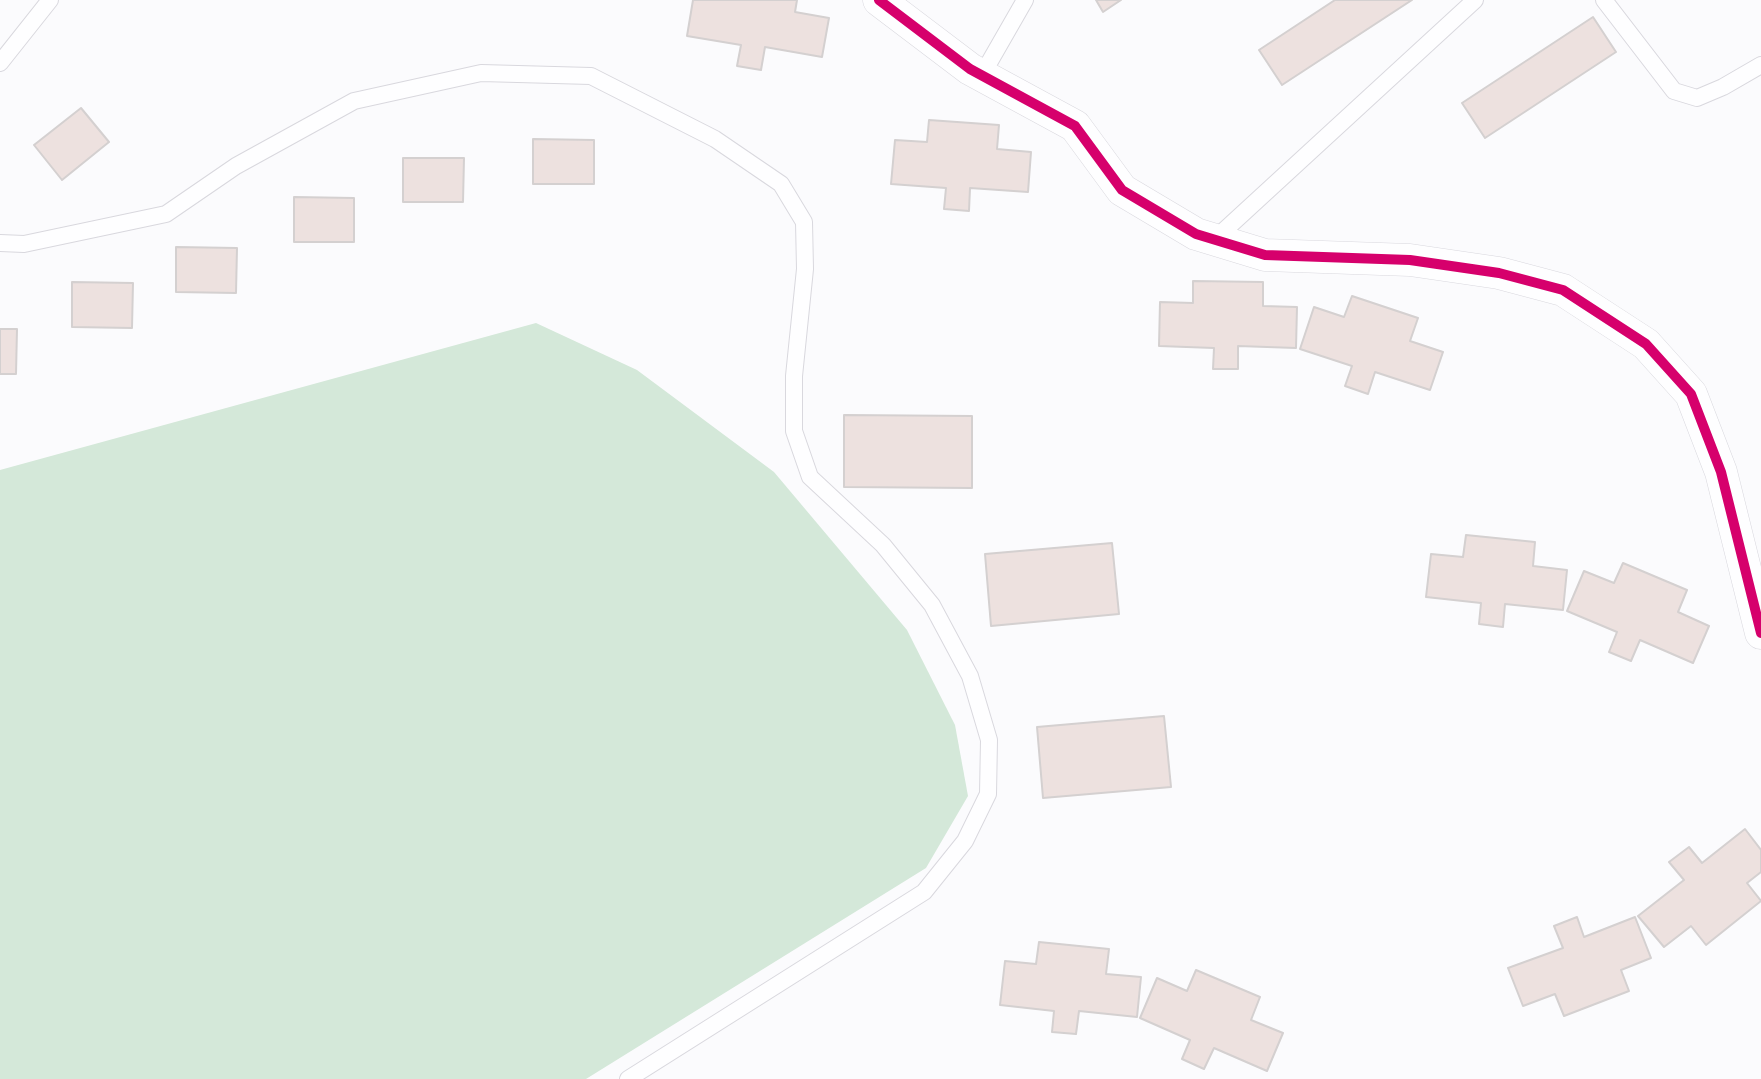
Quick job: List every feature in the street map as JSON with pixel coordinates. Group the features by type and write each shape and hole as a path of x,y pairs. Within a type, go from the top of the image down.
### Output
{"street":[{"path":"879,0 970,69 1075,126 1122,190 1196,234 1265,255 1409,260 1499,273 1563,289 1646,344 1690,394 1721,472 1761,634"}],"lane":[{"path":"0,63 50,0"},
{"path":"982,75 1025,0"},
{"path":"1215,239 1475,0"},
{"path":"1604,0 1674,91 1697,98 1723,87 1761,65"},
{"path":"0,243 24,244 166,214 236,166 354,102 481,73 591,76 715,139 781,184 804,222 805,268 794,376 794,431 810,477 883,545 932,605 970,676 989,740 988,793 965,841 924,892 628,1079"}],"green space":[{"path":"536,323 637,370 774,472 907,630 955,725 968,796 926,868 586,1079 0,1079 0,470"}],"building":[{"path":"693,0 797,0 795,12 829,18 822,57 765,47 761,70 737,66 741,45 687,36"},
{"path":"1096,0 1121,0 1103,12"},
{"path":"1335,0 1412,0 1282,85 1259,50"},
{"path":"1593,17 1616,52 1485,138 1462,103"},
{"path":"81,108 109,142 62,180 34,145"},
{"path":"929,120 999,125 997,149 1031,152 1028,192 970,188 969,211 944,209 946,188 891,184 895,140 927,142"},
{"path":"533,139 594,140 594,184 533,184"},
{"path":"403,158 464,158 463,202 403,202"},
{"path":"294,197 354,198 354,242 294,242"},
{"path":"176,247 237,248 236,293 176,292"},
{"path":"1193,281 1263,282 1263,306 1297,307 1296,348 1238,346 1238,369 1213,369 1214,348 1159,346 1160,302 1193,303"},
{"path":"72,282 133,283 132,328 72,327"},
{"path":"1352,296 1418,318 1410,341 1443,352 1430,390 1375,372 1368,394 1345,386 1352,366 1300,349 1314,307 1344,317"},
{"path":"0,329 17,329 16,374 0,374"},
{"path":"844,415 972,416 972,488 844,487"},
{"path":"1466,535 1535,542 1533,566 1567,570 1563,610 1505,604 1503,627 1479,624 1481,603 1426,597 1431,554 1463,557"},
{"path":"1112,543 1119,614 991,626 985,554"},
{"path":"1623,563 1687,590 1678,612 1709,626 1693,663 1640,640 1631,661 1609,652 1617,632 1567,611 1584,571 1614,583"},
{"path":"1164,716 1171,787 1043,798 1037,727"},
{"path":"1745,829 1761,850 1761,872 1747,883 1761,901 1706,945 1691,926 1664,947 1638,916 1684,880 1669,862 1689,847 1702,863"},
{"path":"1577,917 1584,937 1635,917 1651,958 1621,970 1629,991 1564,1016 1555,994 1523,1006 1508,968 1563,948 1554,926"},
{"path":"1039,942 1109,949 1106,974 1141,977 1137,1017 1079,1011 1076,1034 1052,1032 1054,1011 1000,1005 1005,961 1036,964"},
{"path":"1196,970 1260,997 1251,1020 1283,1033 1267,1071 1214,1048 1204,1069 1182,1059 1190,1040 1140,1018 1157,978 1187,991"}],"cycle path":[{"path":"879,0 970,69 1075,126 1122,190 1196,234 1265,255 1410,260 1499,273 1563,290 1646,344 1691,394 1721,472 1761,633"}]}
